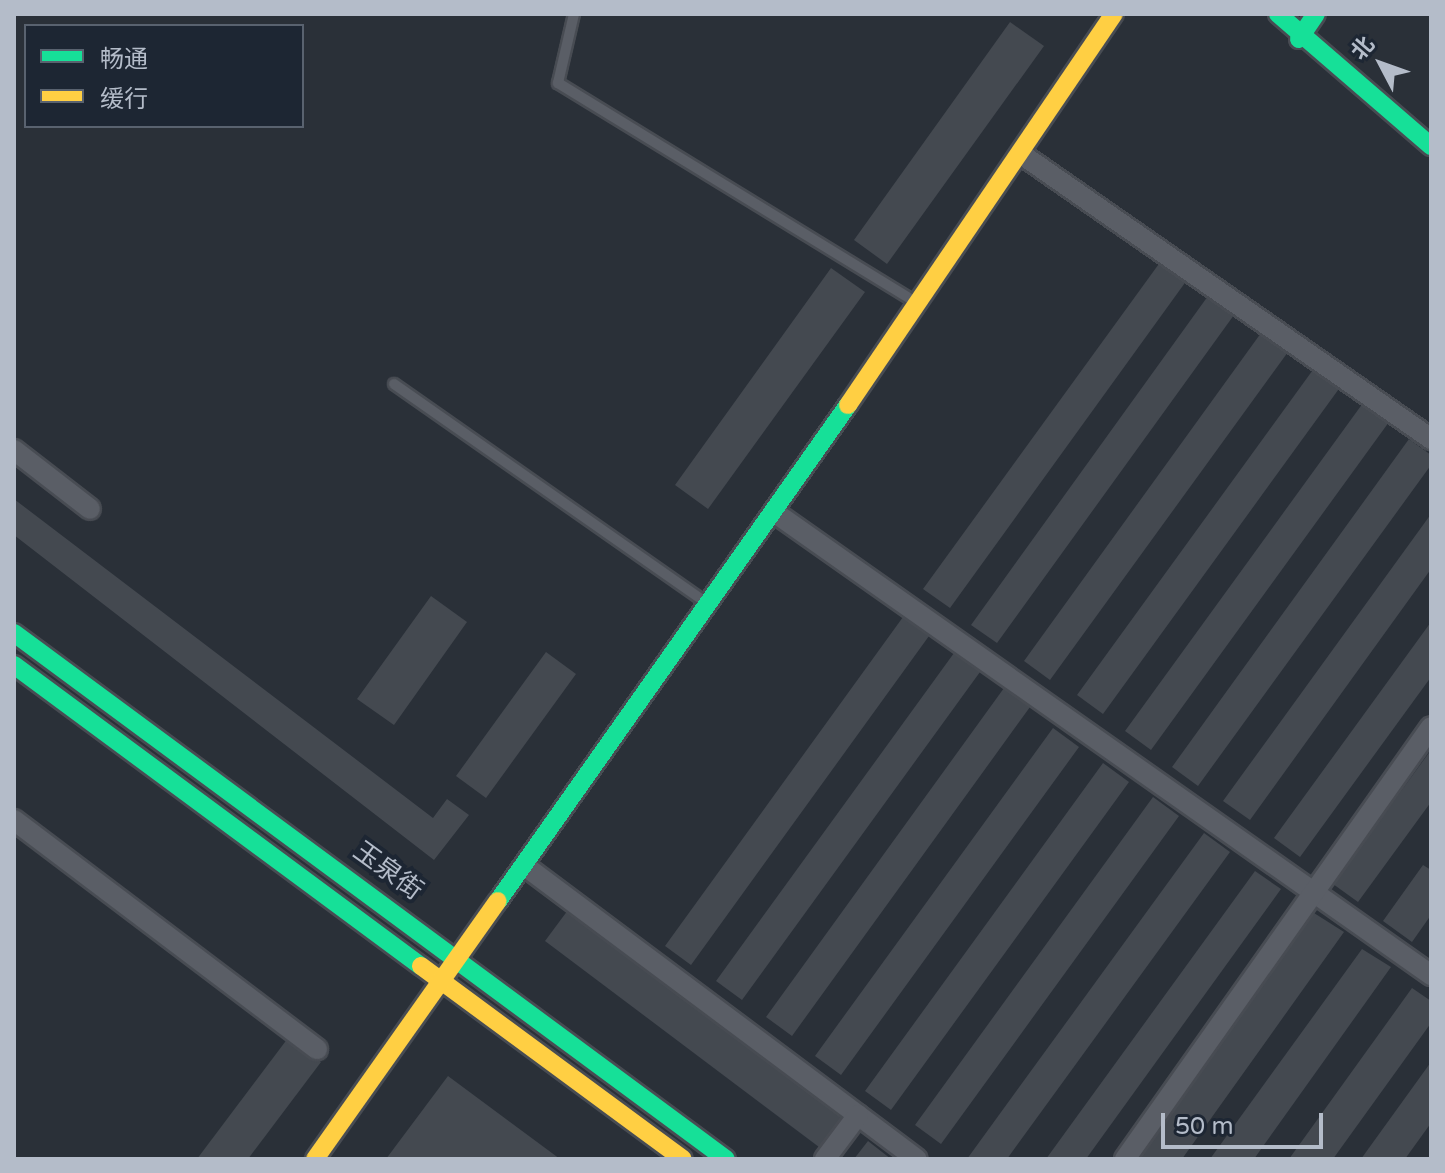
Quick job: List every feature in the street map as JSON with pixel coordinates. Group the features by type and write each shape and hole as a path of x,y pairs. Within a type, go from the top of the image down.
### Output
{"main road":[{"path":"315,1159 461,957 1024,156 1114,14"},
{"path":"1278,14 1299,39 1431,146"},
{"path":"1299,39 1316,14"},
{"name":"玉泉街","path":"14,633 461,957 726,1159"},
{"name":"玉泉街","path":"14,665 446,978 683,1159"}],"street":[{"path":"1024,156 1431,439"},
{"path":"14,450 90,509"},
{"path":"774,512 1431,975"},
{"path":"1125,1159 1431,727"},
{"path":"14,820 317,1049"},
{"path":"525,866 917,1159"},
{"path":"825,1159 858,1115"}],"lane":[{"path":"574,14 558,83 919,305"},
{"path":"394,384 709,604"}],"building":[{"path":"1010,22 1044,46 887,264 854,240"},
{"path":"1161,261 1187,280 950,608 923,589"},
{"path":"831,268 865,292 708,509 675,485"},
{"path":"1208,296 1234,315 997,643 971,625"},
{"path":"1261,333 1288,352 1050,680 1024,661"},
{"path":"1315,367 1341,386 1103,714 1077,695"},
{"path":"1363,403 1389,422 1151,750 1125,731"},
{"path":"1409,439 1431,455 1431,465 1198,786 1172,767"},
{"path":"14,499 433,818 447,799 469,815 434,860 14,535"},
{"path":"1431,514 1431,569 1250,820 1223,801"},
{"path":"431,596 467,622 394,725 357,699"},
{"path":"903,617 929,636 691,965 665,946"},
{"path":"1431,622 1431,677 1300,857 1274,838"},
{"path":"546,652 576,674 486,798 456,776"},
{"path":"954,653 980,672 742,1000 716,981"},
{"path":"1004,688 1030,707 792,1036 766,1017"},
{"path":"1053,728 1079,747 841,1075 815,1056"},
{"path":"1431,750 1431,802 1358,902 1333,884"},
{"path":"1103,763 1129,782 891,1110 865,1091"},
{"path":"1153,797 1179,816 941,1144 915,1125"},
{"path":"1204,833 1230,852 1007,1159 967,1159"},
{"path":"1423,865 1431,870 1431,915 1412,942 1383,921"},
{"path":"1255,871 1281,889 1086,1159 1046,1159"},
{"path":"568,910 843,1116 819,1147 545,941"},
{"path":"1314,913 1344,932 1182,1159 1137,1159"},
{"path":"1362,949 1391,967 1254,1159 1210,1159"},
{"path":"1412,988 1431,1001 1431,1023 1333,1159 1289,1159"},
{"path":"288,1038 321,1062 248,1159 197,1159"},
{"path":"1431,1062 1431,1123 1405,1159 1361,1159"},
{"path":"448,1076 560,1159 386,1159"},
{"path":"868,1141 891,1159 854,1159"}],"traffic: fast":[{"path":"1278,14 1431,146"},
{"path":"1299,39 1316,14"},
{"path":"498,901 848,405"},
{"path":"14,633 726,1159"},
{"path":"14,665 421,966"}],"traffic: slow":[{"path":"848,405 1114,14"},
{"path":"315,1159 498,901"},
{"path":"421,966 683,1159"}]}
